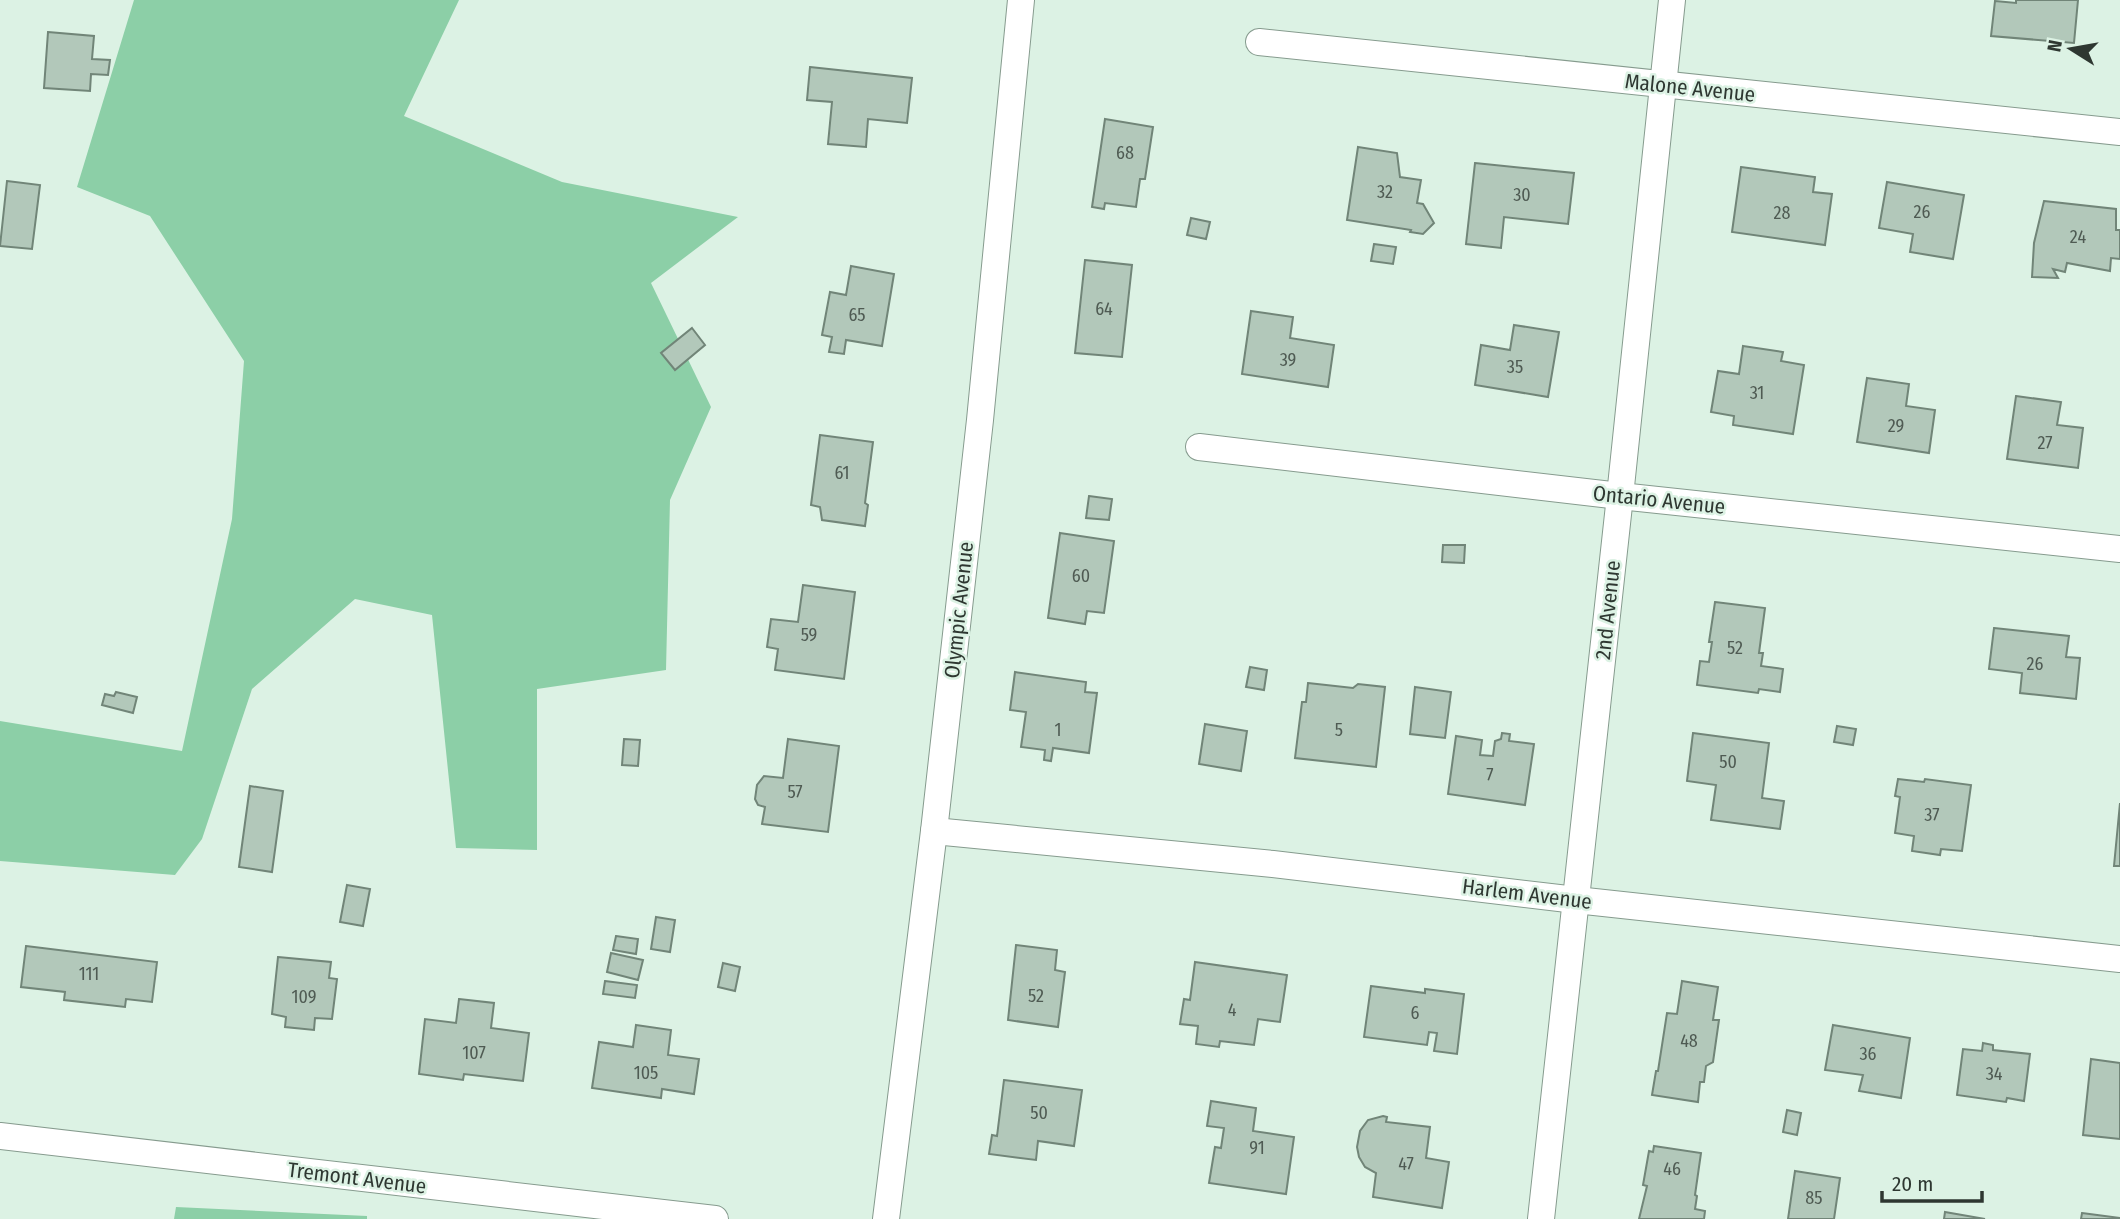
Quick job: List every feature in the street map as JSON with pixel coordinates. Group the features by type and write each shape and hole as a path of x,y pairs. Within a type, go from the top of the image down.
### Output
{"street":[{"name":"Olympic Avenue","path":"886,1219 934,831 980,420 1021,0"},
{"name":"2nd Avenue","path":"1541,1219 1672,0"},
{"name":"Malone Avenue","path":"1259,42 2120,132"},
{"name":"Ontario Avenue","path":"1199,447 1620,496 2120,549"},
{"name":"Harlem Avenue","path":"934,831 1273,864 1576,900 2120,958"},
{"name":"Tremont Avenue","path":"0,1136 715,1219"}],"green space":[{"path":"134,0 459,0 404,116 562,182 738,217 651,283 711,407 670,500 666,670 537,689 537,850 456,848 432,615 355,599 252,689 202,839 175,875 0,861 0,721 182,751 232,519 244,361 150,216 77,187"},
{"path":"176,1207 367,1216 367,1219 174,1219"}],"building":[{"path":"2016,0 2078,0 2074,43 1991,36 1995,1 2016,3"},
{"path":"48,32 94,36 92,59 110,60 108,75 91,74 90,91 44,88"},
{"path":"810,67 912,78 907,123 868,119 866,147 828,144 832,102 807,100"},
{"path":"1105,119 1153,127 1145,179 1140,179 1136,207 1105,203 1104,209 1092,207"},
{"path":"1358,147 1397,153 1400,177 1421,180 1417,203 1423,204 1434,223 1423,234 1347,220"},
{"path":"1475,163 1574,173 1568,224 1504,217 1501,248 1466,244"},
{"path":"1741,167 1815,177 1813,192 1832,194 1825,245 1732,232"},
{"path":"7,181 40,185 32,249 0,246"},
{"path":"1887,182 1964,195 1953,259 1910,252 1913,234 1879,228"},
{"path":"2044,201 2116,209 2116,230 2120,230 2120,259 2111,258 2110,271 2067,263 2065,272 2053,269 2058,278 2032,277 2034,243"},
{"path":"1191,218 1210,222 1206,239 1187,235"},
{"path":"1374,244 1396,247 1393,264 1371,261"},
{"path":"1085,260 1132,265 1122,357 1075,353"},
{"path":"851,266 894,274 882,346 846,340 844,354 829,352 832,337 822,335 830,292 846,295"},
{"path":"1251,311 1293,317 1290,338 1334,345 1328,387 1242,374"},
{"path":"1514,325 1559,332 1548,397 1475,385 1481,345 1510,350"},
{"path":"692,328 705,345 675,370 661,353"},
{"path":"1743,346 1783,352 1781,361 1804,365 1793,434 1733,425 1734,416 1711,412 1718,371 1739,374"},
{"path":"1867,378 1909,384 1906,406 1935,410 1929,453 1857,442"},
{"path":"2016,396 2061,402 2057,425 2083,428 2078,468 2007,459"},
{"path":"820,435 873,442 865,503 868,505 865,526 822,520 820,507 811,505"},
{"path":"1089,496 1112,499 1109,520 1086,518"},
{"path":"1060,533 1114,541 1104,613 1087,611 1085,624 1048,618"},
{"path":"1443,545 1465,545 1464,563 1442,562"},
{"path":"803,585 855,592 844,679 775,670 778,649 767,647 771,619 798,622"},
{"path":"1715,602 1765,608 1759,653 1763,653 1761,666 1783,669 1780,692 1759,689 1758,693 1697,685 1700,661 1709,662"},
{"path":"1994,628 2069,636 2066,657 2080,658 2076,699 2020,693 2022,673 1989,669"},
{"path":"1250,667 1267,670 1264,690 1246,687"},
{"path":"1015,672 1086,682 1085,692 1097,693 1089,753 1053,748 1051,761 1044,760 1045,750 1021,747 1026,712 1010,710"},
{"path":"1308,683 1353,688 1358,684 1385,687 1376,767 1295,758 1302,702 1306,702"},
{"path":"1415,687 1451,692 1445,738 1410,734"},
{"path":"116,692 137,697 133,713 102,705 105,694 114,696"},
{"path":"1205,724 1247,731 1241,771 1199,764"},
{"path":"1837,726 1856,729 1853,745 1834,742"},
{"path":"1502,733 1510,734 1509,741 1534,744 1525,805 1448,794 1456,736 1482,740 1480,755 1493,756 1495,741 1501,739"},
{"path":"1693,733 1769,743 1762,798 1784,801 1780,829 1711,820 1716,785 1687,781"},
{"path":"624,739 640,740 638,766 622,765"},
{"path":"788,739 839,746 828,832 762,824 765,807 758,805 755,799 757,785 764,776 783,778"},
{"path":"1898,779 1924,782 1925,779 1971,785 1962,851 1941,849 1940,855 1912,851 1914,836 1895,833 1900,797 1895,796"},
{"path":"250,786 283,791 272,872 239,867"},
{"path":"2120,803 2120,866 2114,866"},
{"path":"347,885 370,889 363,926 340,922"},
{"path":"656,917 675,920 670,952 651,949"},
{"path":"616,936 638,939 636,954 613,950"},
{"path":"1016,945 1057,950 1055,970 1065,972 1058,1027 1008,1020"},
{"path":"26,946 157,962 152,1002 126,999 125,1007 64,1000 65,992 21,987"},
{"path":"611,953 643,960 638,980 607,972"},
{"path":"278,957 331,962 329,978 337,979 332,1019 315,1018 314,1030 285,1027 286,1017 272,1014"},
{"path":"1195,962 1287,975 1280,1022 1258,1019 1254,1045 1220,1041 1219,1047 1196,1044 1198,1026 1180,1024 1184,999 1190,1000"},
{"path":"723,963 740,967 735,991 718,987"},
{"path":"605,981 637,985 635,998 603,994"},
{"path":"1682,981 1718,987 1713,1020 1719,1020 1713,1062 1706,1066 1704,1082 1700,1082 1698,1102 1652,1095 1667,1013 1677,1014"},
{"path":"1371,986 1425,993 1425,989 1464,994 1457,1054 1434,1051 1437,1033 1429,1032 1427,1045 1364,1037"},
{"path":"459,999 494,1003 491,1028 529,1033 523,1081 464,1074 463,1080 419,1074 425,1019 456,1023"},
{"path":"636,1025 671,1030 668,1055 699,1059 694,1094 662,1089 661,1098 592,1088 599,1042 633,1047"},
{"path":"1833,1025 1910,1038 1901,1098 1859,1091 1863,1075 1825,1070"},
{"path":"1983,1043 1993,1045 1993,1050 2030,1054 2024,1101 2007,1098 2006,1102 1957,1095 1963,1049 1982,1051"},
{"path":"2091,1059 2120,1063 2120,1139 2083,1135"},
{"path":"1004,1080 1082,1090 1074,1146 1038,1141 1036,1160 989,1154 992,1135 997,1136"},
{"path":"1211,1101 1256,1108 1253,1131 1294,1137 1286,1194 1209,1183 1215,1147 1221,1148 1224,1128 1207,1126"},
{"path":"1787,1110 1801,1113 1797,1135 1783,1132"},
{"path":"1387,1117 1386,1122 1430,1127 1426,1158 1449,1162 1442,1208 1373,1197 1376,1173 1365,1167 1357,1147 1360,1131 1368,1120"},
{"path":"1654,1146 1701,1153 1695,1209 1705,1211 1704,1219 1639,1219 1647,1186 1643,1185 1649,1151 1653,1152"},
{"path":"1795,1171 1840,1178 1834,1219 1788,1219"},
{"path":"1945,1212 1985,1219 1944,1219"},
{"path":"2082,1213 2120,1218 2120,1219 2081,1219"}]}
